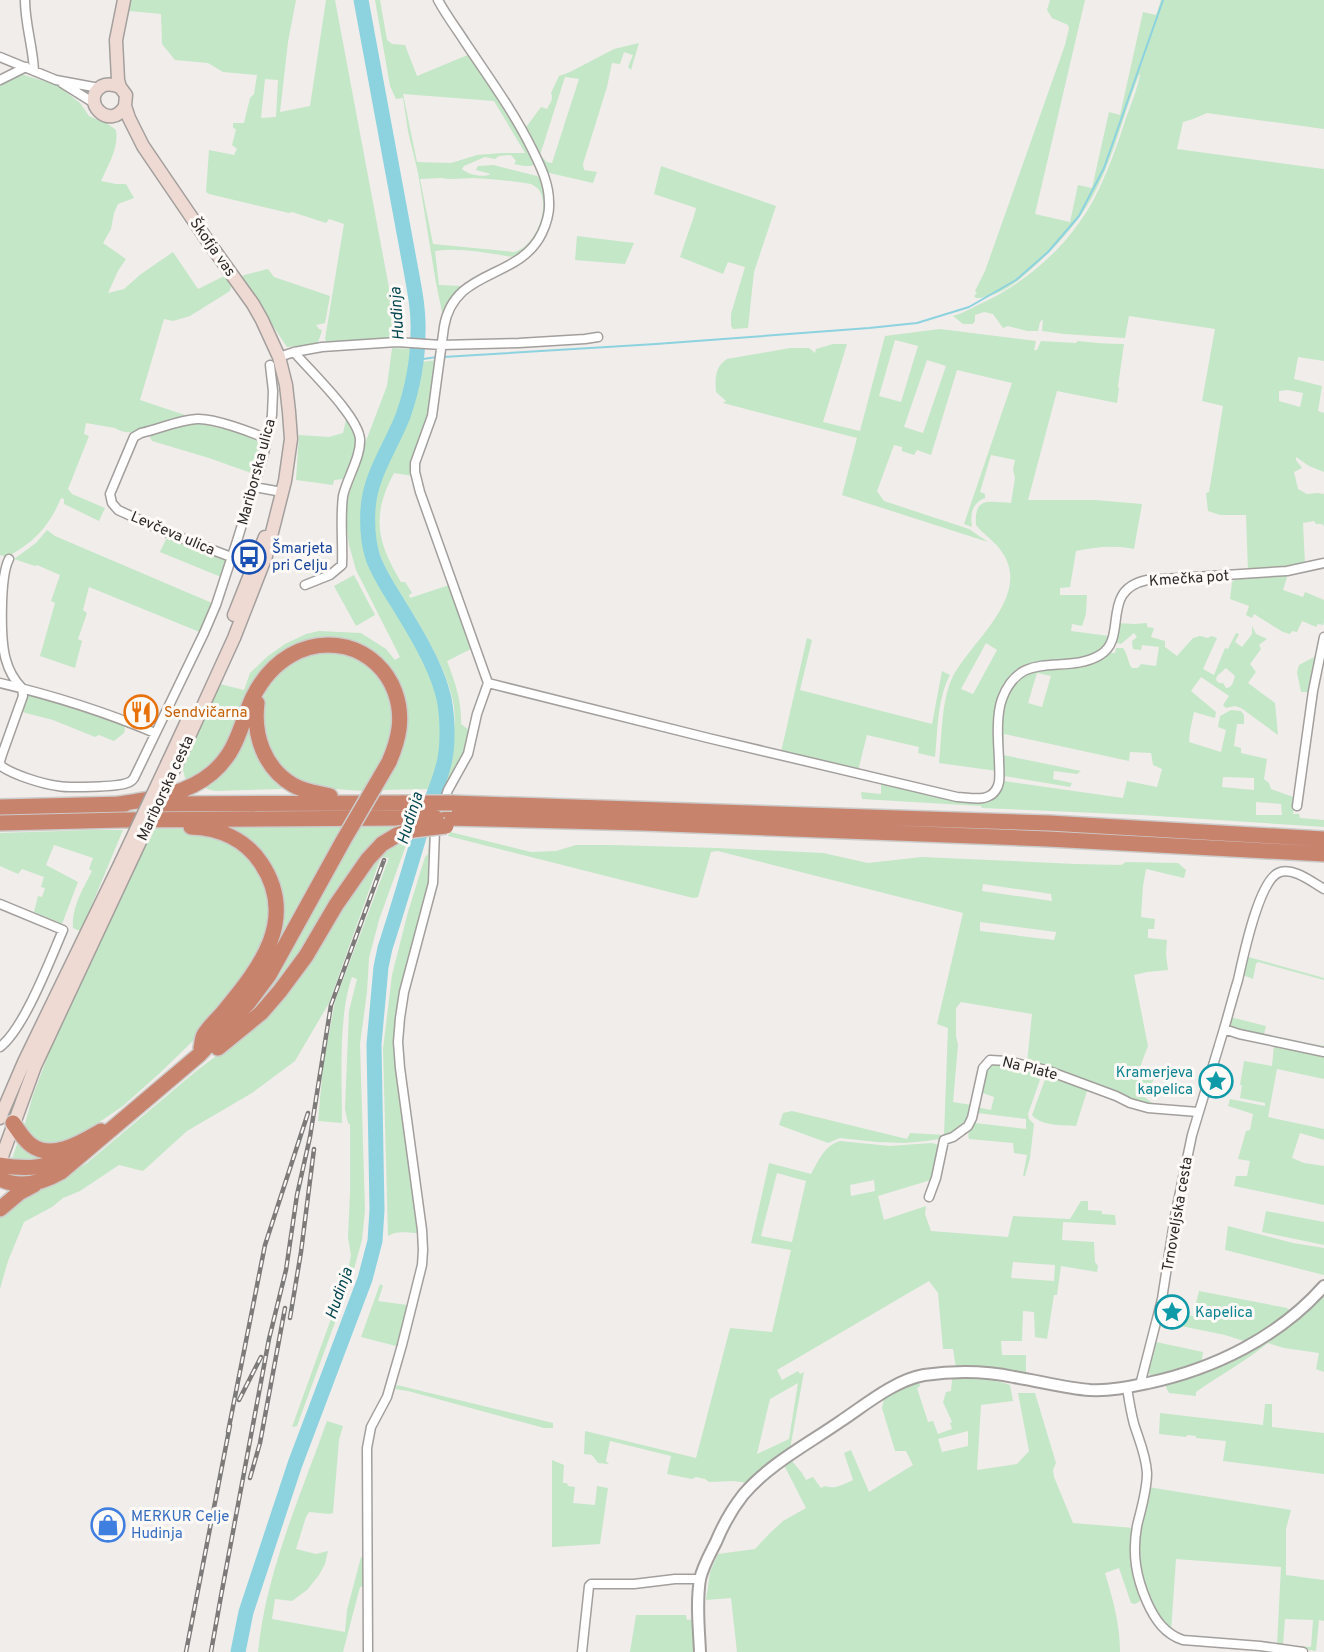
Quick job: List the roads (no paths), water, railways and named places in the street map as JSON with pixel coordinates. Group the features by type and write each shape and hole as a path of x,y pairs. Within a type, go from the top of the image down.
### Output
{"highway":[{"path":"0,1209 19,1193 61,1172 84,1153 187,1065 249,1002 269,975 389,762 397,745 400,717 398,701 386,674 369,657 355,649 339,646 323,644 307,647 280,662 264,680 253,698 235,746 224,762 211,774 176,793 118,804"},
{"path":"264,680 258,700 256,725 262,749 271,765 280,776 294,786 308,792 336,796 351,802"},
{"path":"0,807 118,804 452,803 1049,823 1324,839"},
{"path":"0,823 403,818 446,822"},
{"path":"187,1065 202,1061 261,1013 306,956 336,905 368,859 382,844 397,835 446,822 471,819 642,823 1048,839 1324,854"},
{"path":"122,820 198,827 217,830 233,837 246,846 259,860 268,873 274,890 277,914 275,928 268,946 244,986 204,1035 199,1054"},
{"path":"7,1120 31,1145 38,1149 53,1151 68,1148 129,1115"},
{"path":"0,1163 17,1168 43,1167 84,1153"},
{"path":"0,1179 25,1185 40,1182"}],"main road":[{"name":"Škofja vas","path":"124,0 116,40 118,80 126,95 125,106 129,118 143,146 253,304 262,320 275,361 286,385 291,439 280,497"},
{"path":"116,40 108,74 94,97 94,103 95,108 103,115 119,114 125,106"},
{"path":"102,86 109,84 120,87"},
{"path":"114,116 143,146"},
{"name":"Mariborska cesta","path":"0,1163 7,1120 35,1066 172,764 234,638 266,556 280,497"}],"street":[{"path":"25,0 33,55 30,69"},
{"path":"368,1652 367,1448 371,1427 393,1381 415,1294 423,1250 400,1068 398,1042 400,1018 404,992 433,883 435,830 448,790 468,754 477,714 488,683 420,492 415,463 432,416 446,318 451,305 457,296 468,287 519,260 533,246 542,234 550,205 541,166 527,139 438,0"},
{"path":"0,57 56,80 94,103"},
{"path":"0,80 30,69"},
{"path":"56,80 102,86"},
{"path":"275,361 294,352 321,347 397,342 441,348 598,337"},
{"path":"294,352 341,405 360,438 359,450 346,484 343,499 342,565 330,575 305,585"},
{"name":"Mariborska ulica","path":"22,688 23,696 0,761 1,766 61,787 119,786 130,783 137,773 216,605 267,439 272,415 275,361"},
{"name":"Levčeva ulica","path":"231,557 166,532 118,510 111,503 110,494 134,437 141,433 198,419 228,425 267,439"},
{"path":"254,487 280,497"},
{"path":"9,559 5,565 1,585 3,649 10,671 22,688"},
{"name":"Kmečka pot","path":"488,683 922,788 957,796 983,798 991,796 999,780 1000,709 1006,690 1013,681 1031,667 1075,663 1102,655 1113,637 1121,596 1128,588 1148,580 1278,572 1324,563"},
{"path":"1297,806 1324,637"},
{"path":"0,683 101,711 155,733"},
{"name":"Trnoveljska cesta","path":"1140,1385 1162,1299 1175,1216 1198,1112 1224,1029 1248,934 1270,879 1279,872 1298,874 1324,889"},
{"path":"0,904 63,930 15,1031 0,1047"},
{"path":"1224,1029 1324,1052"},
{"name":"Na Plate","path":"929,1197 936,1178 944,1140 953,1137 968,1126 972,1118 983,1068 990,1060 1006,1060 1046,1070 1148,1108 1198,1112"},
{"path":"700,1652 700,1579 724,1523 759,1478 875,1398 906,1380 957,1372 1013,1376 1084,1389 1116,1390 1140,1385 1198,1370 1234,1354 1279,1327 1304,1307 1324,1286"},
{"path":"1127,1388 1147,1472 1134,1560 1152,1613 1167,1632 1184,1640 1302,1652"},
{"path":"582,1652 591,1584 634,1584 675,1579 700,1579"}],"waterway":[{"name":"Hudinja","path":"238,1652 246,1612 295,1464 365,1279 375,1241 377,1210 374,1044 381,967 424,819 441,774 446,749 446,708 438,680 422,645 378,570 371,552 368,534 368,509 373,484 403,416 412,385 417,353 418,324 413,282 361,0"},
{"path":"443,357 869,328 917,323 969,307 1016,280 1048,252 1079,216 1104,168 1163,0"},
{"path":"416,360 437,357"}],"railway":[{"path":"211,1652 269,1339 286,1270 331,1005 384,860"},
{"path":"228,1432 265,1245 308,1113"},
{"path":"290,1318 314,1149"},
{"path":"250,1478 260,1443 285,1308"},
{"path":"239,1400 261,1357"},
{"path":"186,1652 230,1425"}],"place":[{"name":"Šmarjeta pri Celju","path":"249,557"},
{"name":"Sendvičarna","path":"141,712"},
{"name":"Kramerjeva kapelica","path":"1216,1081"},
{"name":"Kapelica","path":"1172,1312"},
{"name":"MERKUR Celje Hudinja","path":"108,1525"}]}
